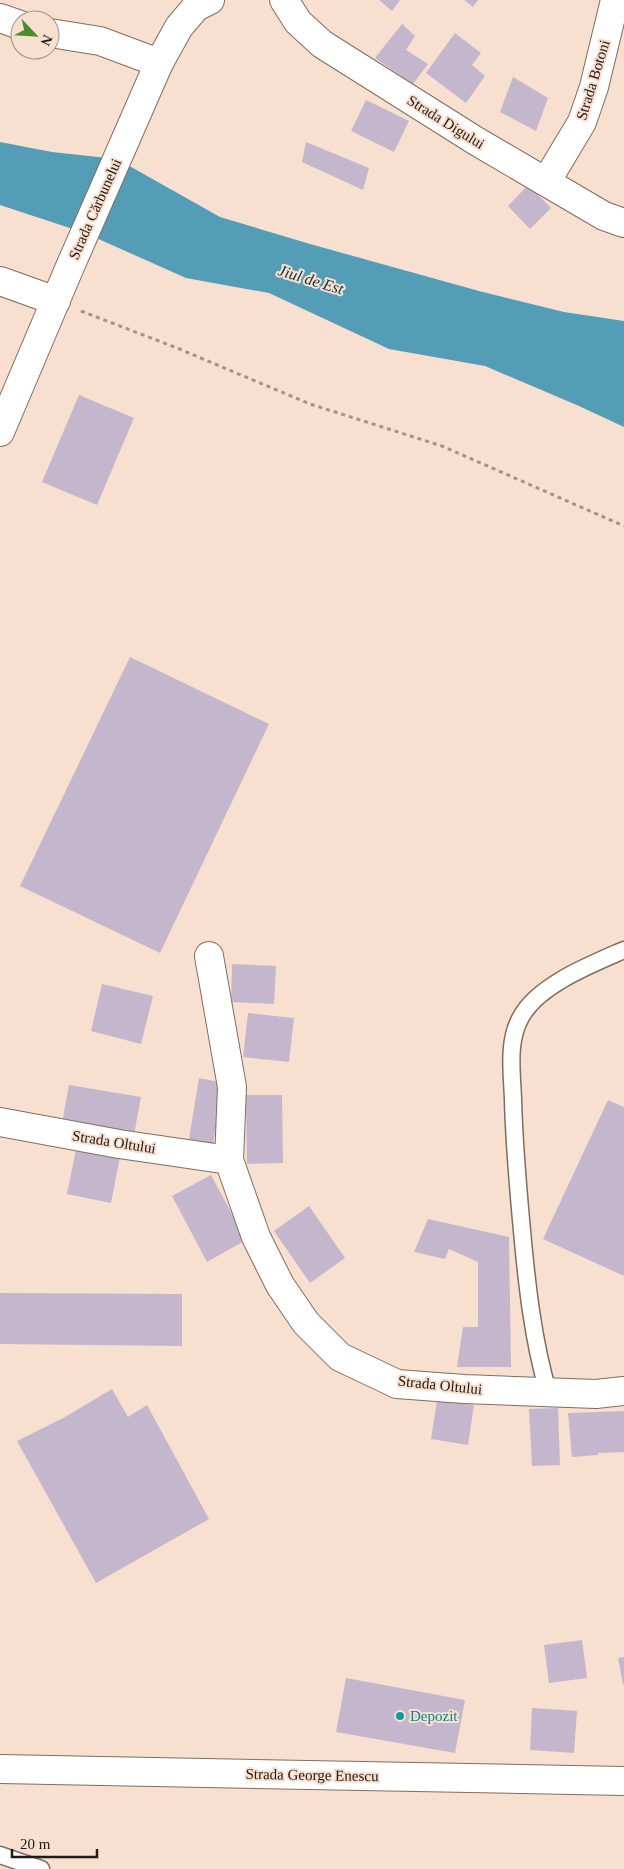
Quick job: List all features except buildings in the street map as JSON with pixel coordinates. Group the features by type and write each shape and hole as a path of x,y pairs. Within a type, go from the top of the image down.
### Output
{"street":[{"name":"Strada Digului","path":"284,0 298,22 322,44 476,141 604,216 624,223"},
{"name":"Strada Botoni","path":"546,182 582,122 594,87 615,0"},
{"name":"Strada Cărbunelui","path":"0,432 159,63 179,27 200,2"},
{"path":"60,35 100,41 159,63"},
{"path":"0,281 56,301"},
{"name":"Strada Oltului","path":"210,956 232,1087 229,1160 256,1237 280,1285 306,1323 340,1357 396,1384 464,1389 596,1394 624,1392"},
{"name":"Strada Oltului","path":"0,1122 119,1144 229,1160"},
{"name":"Strada George Enescu","path":"0,1769 624,1781"}],"lane":[{"path":"548,1392 539,1360 527,1282 514,1147 512,1044 520,1017 538,997 575,972 624,950"},
{"path":"0,1855 41,1869"}],"path":[{"path":"56,301 177,348 310,404 442,446 624,526"}],"water":[{"name":"Jiul de Est","path":"0,142 52,152 117,159 220,217 479,291 564,312 624,321 624,427 485,366 389,349 269,293 186,278 85,233 0,205"}],"place":[{"name":"Depozit","path":"400,1716"}]}
